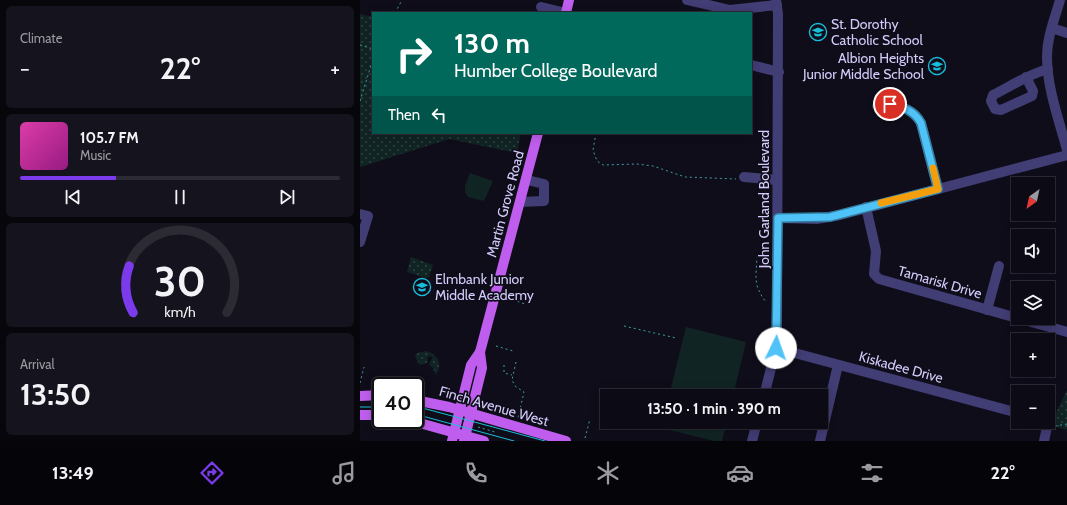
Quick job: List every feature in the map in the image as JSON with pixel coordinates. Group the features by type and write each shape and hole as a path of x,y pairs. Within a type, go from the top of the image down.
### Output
{"main road":[{"path":"566,12 569,0"},
{"name":"Martin Grove Road","path":"453,437 471,365 480,352 527,180 538,134"},
{"name":"Martin Grove Road","path":"465,438 482,368 480,352"},
{"path":"360,396 372,395"},
{"name":"Finch Avenue West","path":"424,402 460,410 566,441"},
{"path":"360,415 372,415"},
{"path":"424,426 453,437 484,441"}],"street":[{"path":"687,0 730,10 777,2"},
{"path":"1060,0 1048,44 1048,69 1052,94 1067,150"},
{"name":"John Garland Boulevard","path":"766,389 776,348 779,72 777,2"},
{"path":"541,7 562,12"},
{"path":"1052,28 1067,33"},
{"path":"752,66 779,72"},
{"path":"1026,78 1048,69"},
{"path":"877,106 890,104 901,107 916,115 921,123 938,189"},
{"path":"778,218 830,217 1067,155"},
{"path":"744,177 777,180"},
{"path":"520,202 544,201 544,184 527,180"},
{"name":"Tamarisk Drive","path":"866,207 876,251 874,274 879,279 1067,332"},
{"path":"360,214 368,216 360,242"},
{"path":"987,310 999,266"},
{"name":"Kiskadee Drive","path":"776,348 1011,411"},
{"path":"820,441 838,365"},
{"path":"752,441 755,429"},
{"path":"1044,441 1045,429"}],"path":[{"path":"396,12 402,0"},
{"path":"360,45 372,49"},
{"path":"360,101 372,62"},
{"path":"596,134 593,150 597,161 603,165 637,164 653,166 685,177 733,180 744,177"},
{"path":"766,250 757,257 756,279 758,291 766,302"},
{"path":"508,298 525,304"},
{"path":"624,326 676,338"},
{"path":"496,346 513,351"},
{"path":"516,362 513,384 524,392 518,418"},
{"path":"360,382 364,366"},
{"path":"504,366 504,373 513,376"},
{"path":"585,438 590,419"},
{"path":"1055,424 1067,424"},
{"path":"478,427 495,432"}],"green space":[{"path":"360,14 372,17 372,134 521,134 517,153 449,139 360,167"},
{"path":"470,173 493,181 484,201 468,197 465,192 465,186"},
{"path":"411,257 433,265 429,277 426,278 407,272"},
{"path":"686,327 746,342 735,389 671,389"},
{"path":"426,351 434,355 438,360 439,367 436,375 433,368 429,364 433,357 428,356 427,363 420,365 415,357 417,353"},
{"path":"1067,390 1067,430 1057,427 1055,423 1055,415"},
{"path":"665,429 725,429 722,441 714,441"}],"tram line":[{"path":"360,407 372,407"},
{"path":"424,408 545,441"},
{"path":"424,416 514,441"}],"slow traffic":[{"path":"881,203 938,189 933,168"}],"place":[{"name":"St. Dorothy Catholic School","path":"818,32"},
{"name":"Albion Heights Junior Middle School","path":"937,66"},
{"name":"Elmbank Junior Middle Academy","path":"422,287"}],"route":[{"path":"776,348 778,319 778,218 800,219 830,217 938,189 921,123 916,115 910,110 890,104"}]}
